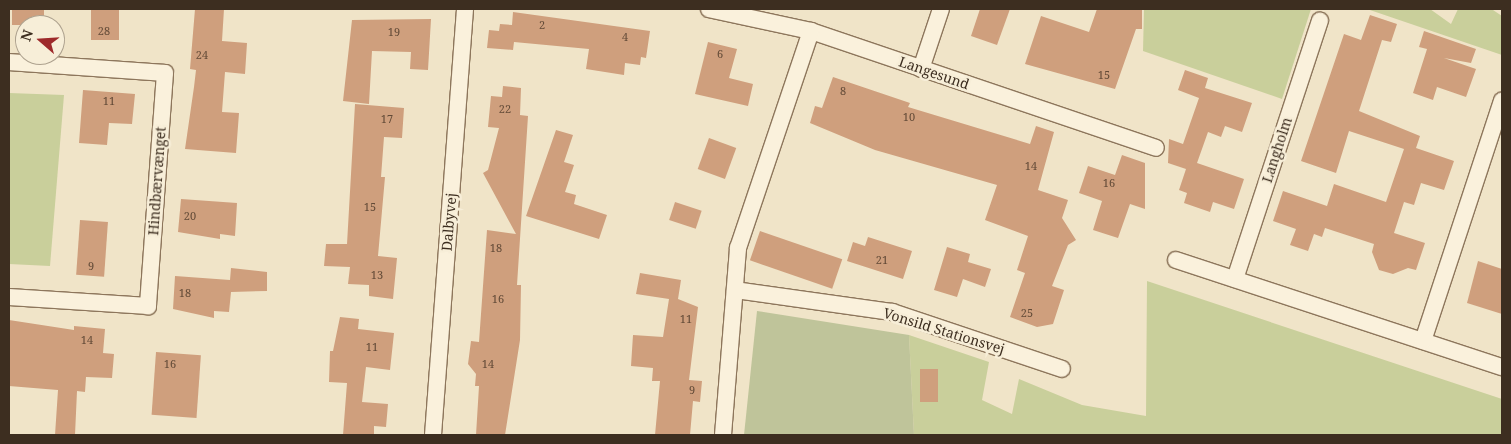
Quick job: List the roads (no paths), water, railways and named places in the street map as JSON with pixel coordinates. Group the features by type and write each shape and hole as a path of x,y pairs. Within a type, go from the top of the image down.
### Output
{"street":[{"name":"Dalbyvej","path":"433,435 465,9"},
{"name":"Langesund","path":"709,9 811,32 1156,148"},
{"path":"922,69 941,9"},
{"name":"Langholm","path":"1235,279 1320,21"},
{"path":"723,435 738,248 811,32"},
{"name":"Hindbærvænget","path":"9,62 165,73 148,306 9,297"},
{"path":"1423,341 1502,101"},
{"path":"1176,260 1502,367"},
{"name":"Vonsild Stationsvej","path":"735,290 892,312 1062,369"}]}
